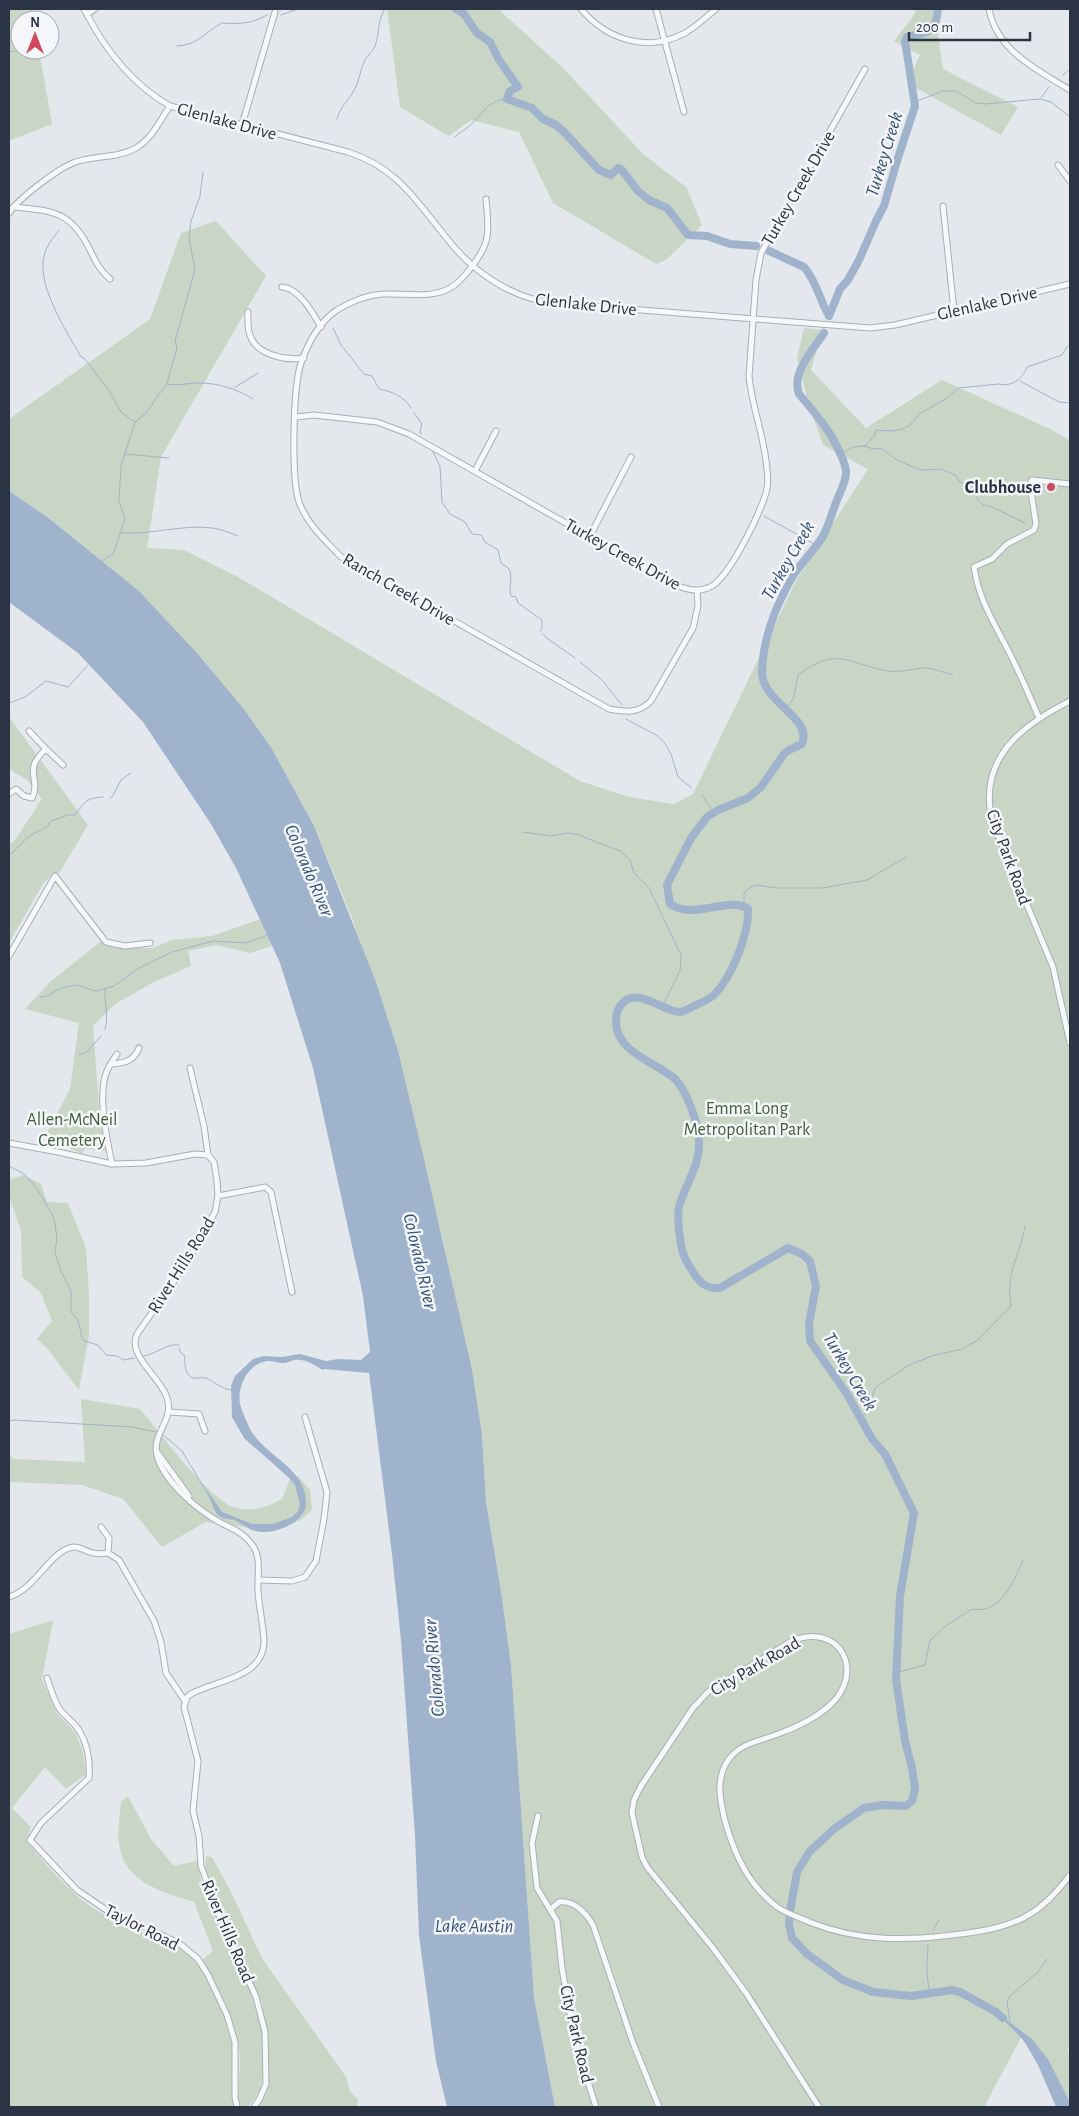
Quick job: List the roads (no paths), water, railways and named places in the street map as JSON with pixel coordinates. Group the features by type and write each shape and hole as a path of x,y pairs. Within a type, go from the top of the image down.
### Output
{"street":[{"path":"86,11 95,9"},
{"path":"581,9 598,26 617,37 639,42 665,41 684,33 716,9"},
{"path":"656,9 684,112"},
{"path":"989,9 995,29 1012,52 1029,65 1070,90"},
{"name":"Glenlake Drive","path":"86,11 124,69 145,90 170,106 348,152 372,161 407,188 454,247 472,266 507,289 527,298 542,302 870,328 895,325 1070,284"},
{"path":"242,125 276,12"},
{"name":"Turkey Creek Drive","path":"296,417 314,415 378,422 409,434 675,585 697,591 712,586 735,558 766,493 767,471 750,391 749,376 756,280 761,253 865,69"},
{"path":"9,213 13,207 38,186 73,163 125,153 137,147 148,139 170,106"},
{"path":"1058,165 1070,181"},
{"name":"Ranch Creek Drive","path":"486,199 487,237 472,266 450,288 440,292 381,294 363,298 335,311 313,335 301,363 296,417 294,475 299,501 308,522 340,556 609,709 636,711 644,708 651,702 693,628 698,606 697,591"},
{"path":"942,206 954,311"},
{"path":"13,207 50,211 68,219 82,234 100,272 110,279"},
{"path":"282,287 294,291 314,314 321,327"},
{"path":"248,312 250,335 263,351 295,360 304,358"},
{"path":"475,471 496,430"},
{"path":"590,536 631,457"},
{"path":"1039,718 1011,655 991,621 981,596 974,567 992,559 1007,544 1034,530 1036,524 1030,485 1032,480 1070,484"},
{"name":"City Park Road","path":"1070,701 1039,718 1010,743 996,763 989,789 992,821 1053,967 1070,1043"},
{"path":"29,731 63,765"},
{"path":"9,794 16,789 24,796 32,798 36,791 32,768 36,758 46,748"},
{"path":"9,956 55,876 106,942 125,946 150,944"},
{"path":"111,1064 125,1063 135,1057 139,1048"},
{"path":"112,1164 104,1118 104,1090 106,1072 117,1054"},
{"name":"River Hills Road","path":"169,1412 169,1402 162,1386 136,1353 135,1337 201,1240 215,1212 218,1196 216,1170 212,1158 208,1155 204,1126 190,1068"},
{"path":"9,1143 112,1164 146,1163 196,1154 208,1155"},
{"path":"218,1196 265,1187 271,1192 292,1292"},
{"path":"9,1597 26,1589 55,1557 69,1548 82,1548 95,1554 108,1553 120,1560 154,1621 161,1642 166,1673 185,1701 187,1697 195,1692 252,1667 262,1656 264,1640 258,1580 258,1556 255,1547 248,1540 209,1516 193,1502 156,1450 158,1436 169,1412 199,1414 205,1431"},
{"path":"258,1580 292,1581 304,1577 316,1561 324,1519 326,1492 305,1417"},
{"path":"102,1527 109,1538 108,1553"},
{"name":"City Park Road","path":"819,2107 746,1994 713,1948 647,1867 636,1835 632,1812 634,1800 640,1786 694,1708 708,1692 792,1641 808,1637 820,1637 836,1646 846,1661 846,1683 841,1693 828,1707 802,1723 739,1749 725,1764 719,1786 726,1822 742,1867 746,1874 771,1900 787,1913 843,1933 888,1940 930,1938 977,1932 1025,1917 1048,1900 1070,1875"},
{"name":"Taylor Road","path":"47,1678 61,1710 80,1731 86,1746 90,1767 89,1778 41,1823 30,1840 76,1890 115,1916 128,1919 180,1944 198,1959 208,1975 227,2015 235,2042 235,2097 237,2107"},
{"name":"River Hills Road","path":"185,1701 184,1711 198,1761 193,1811 199,1836 203,1873 219,1915 256,1997 265,2032 266,2084 254,2107"},
{"name":"City Park Road","path":"538,1816 532,1852 537,1888 558,1924 562,1968 575,2041 596,2107"},
{"path":"550,1909 559,1902 571,1903 580,1909 593,1925 633,2043 659,2107"}],"water":[{"name":"Lake Austin","path":"9,491 46,516 139,591 197,653 244,709 272,749 314,826 376,982 398,1051 472,1370 482,1435 486,1502 511,1665 534,1997 555,2107 447,2107 436,2061 419,1936 415,1836 401,1640 369,1373 323,1370 309,1362 294,1360 285,1363 268,1361 261,1363 245,1376 240,1390 240,1404 250,1429 265,1447 292,1471 304,1491 305,1510 296,1521 275,1531 254,1531 234,1520 219,1516 206,1489 222,1512 252,1524 273,1524 292,1517 298,1511 300,1504 295,1485 244,1438 232,1417 231,1386 235,1376 253,1359 264,1356 282,1357 300,1354 326,1361 338,1359 361,1360 370,1352 363,1296 313,1068 280,963 236,868 211,824 143,722 78,653 9,602"},
{"path":"996,2012 1032,2039 1048,2059 1070,2102 1070,2107 1056,2107 1038,2065 1024,2041"}],"waterway":[{"path":"337,119 355,88 365,60 375,46 382,13 385,9"},
{"path":"456,9 464,14 477,33 490,42 499,60 518,87 510,91 507,99 532,108 543,119 556,125 599,170 611,175 618,168 621,169 638,191 649,200 667,208 688,235 707,236 730,244 756,246"},
{"name":"Turkey Creek","path":"829,316 840,289 848,280 859,260 884,206 915,106 905,41 907,37 930,30 935,23 938,9"},
{"path":"281,15 295,10"},
{"path":"177,46 196,41 222,23 245,23 267,15"},
{"path":"1063,75 1070,69"},
{"path":"1041,98 1049,87"},
{"path":"915,102 943,91 956,91 976,103 985,104 1040,99 1051,102 1070,117"},
{"path":"455,137 489,106 500,100 507,99"},
{"path":"102,561 113,554 125,519 119,500 121,466 135,422 146,413 167,383 177,348 175,341 195,270 189,238 191,221 200,196 203,172"},
{"path":"59,230 45,253 43,265 48,292 61,321 81,357 84,358 108,389 121,412 135,422"},
{"path":"767,250 804,267 812,278 829,316"},
{"path":"333,328 341,345 364,374 372,376 379,389 397,395 411,408"},
{"name":"Turkey Creek","path":"824,333 804,362 800,370 797,386 799,394 818,417 839,451 845,466 845,478 823,536 800,565 781,598 768,634 762,672 764,683 770,693 800,726 803,734 802,744 784,754 761,787 748,798 718,810 707,817 691,838 667,885 670,904 679,909 690,910 731,905 740,905 748,909 746,930 733,966 714,995 680,1012 647,1000 630,998 623,1003 617,1012 616,1023 621,1039 633,1052 676,1080 684,1092 694,1116 699,1139 698,1156 680,1203 678,1214 681,1245 689,1266 704,1285 720,1288 788,1248 802,1254 810,1261 816,1286 809,1324 810,1341 847,1394 872,1439 885,1454 914,1513 900,1596 896,1679 905,1741 915,1789 912,1801 906,1806 883,1805 864,1808 834,1829 810,1851 797,1872 789,1924 792,1938 807,1954 843,1980 873,1992 911,1996 952,1990 960,1992 996,2012 1003,2018"},
{"path":"842,458 848,449 865,446 875,435 876,430 892,431 903,429 910,425 919,414 947,398 958,388 1013,383 1020,378 1027,367 1062,355 1070,344"},
{"path":"234,388 258,373"},
{"path":"1020,381 1059,402 1070,403"},
{"path":"167,384 199,383 220,385 253,399"},
{"path":"414,413 422,424 421,434"},
{"path":"863,446 874,449 881,448 897,460 920,470 941,469 955,475 960,482 974,487 976,497 983,505 992,507 1025,523"},
{"path":"433,452 440,466 442,502 450,514 465,522 472,534 481,535 485,542 498,550 501,563 510,571 511,596 516,597 518,603 542,620 540,631"},
{"path":"125,454 169,458"},
{"path":"764,516 816,545"},
{"path":"121,533 201,527 219,529 238,536"},
{"path":"543,634 575,658"},
{"path":"786,710 794,697 798,675 823,661 843,659 888,671 927,668 953,675"},
{"path":"580,662 602,680 622,705"},
{"path":"9,703 25,697 46,681 68,687 88,665"},
{"path":"626,719 656,735 664,742 671,754 678,777 692,788"},
{"path":"110,798 121,780 131,773"},
{"path":"702,795 714,812"},
{"path":"9,856 29,836 47,827 51,821 68,815 75,815 86,802 103,797"},
{"path":"523,832 551,836 567,833 576,834 620,851 630,860 634,873 649,888 681,955 680,971 663,1005"},
{"path":"744,906 744,893 751,887 758,885 776,888 823,888 867,880 906,857"},
{"path":"40,997 47,996 61,988 77,985 96,991 114,986 139,968 172,952 213,941 245,943 268,935"},
{"path":"105,989 107,1019 105,1029"},
{"path":"79,1055 87,1052 101,1036"},
{"path":"9,1166 24,1174 36,1187 52,1214 57,1238 55,1252 61,1271 71,1291 71,1312 78,1320 82,1338 84,1341 98,1345 106,1355 117,1356 123,1360 135,1358"},
{"path":"861,1419 868,1409 875,1388 909,1365 932,1356 962,1349 978,1340 1011,1306 1011,1274 1025,1226"},
{"path":"143,1356 171,1345 179,1345"},
{"path":"179,1348 180,1352 185,1356 186,1369 190,1377 206,1378 221,1387 232,1390"},
{"path":"9,1421 132,1427 156,1432"},
{"path":"161,1433 182,1451 212,1501"},
{"path":"896,1673 925,1665 930,1640 947,1625 972,1609 991,1607 998,1602 1005,1595 1023,1560"},
{"path":"933,1930 939,1920"},
{"path":"928,1945 927,1975 930,1993"},
{"path":"1010,2022 1007,2001 1010,1996 1038,1972 1047,1959"}],"place":[{"name":"Clubhouse","path":"1051,487"}],"water label":[{"name":"Colorado River","path":"310,870"},
{"name":"Colorado River","path":"421,1261"},
{"name":"Colorado River","path":"433,1668"}],"park label":[{"name":"Emma Long Metropolitan Park","path":"747,1118"},
{"name":"Allen-McNeil Cemetery","path":"72,1129"}]}
